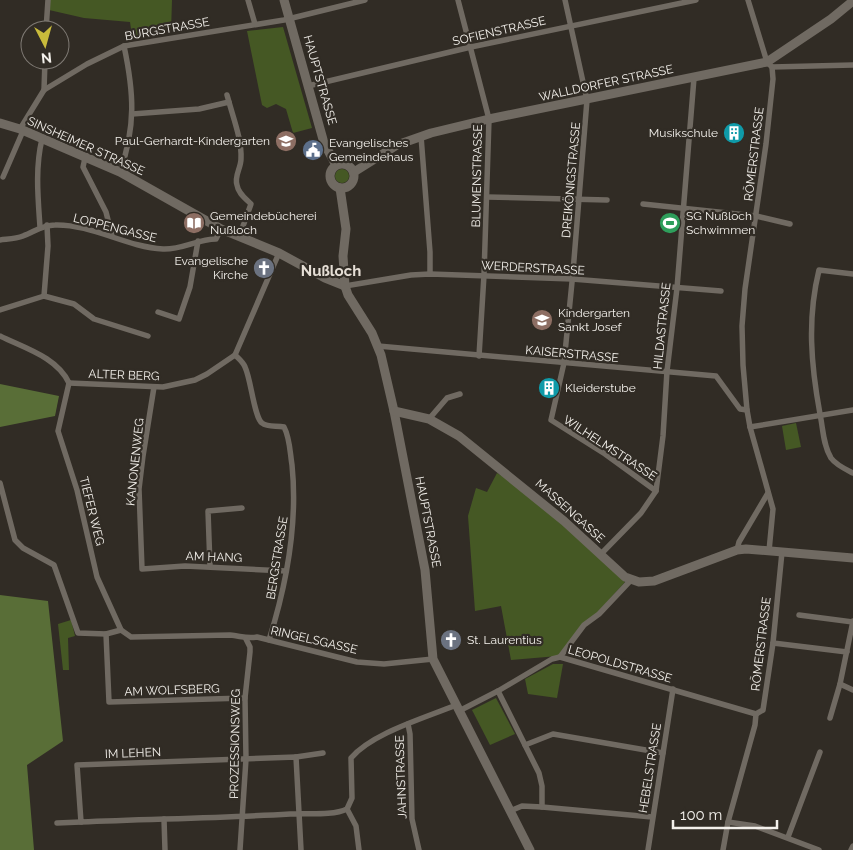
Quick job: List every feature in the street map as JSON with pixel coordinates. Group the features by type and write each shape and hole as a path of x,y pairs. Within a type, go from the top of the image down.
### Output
{"main road":[{"name":"HAUPTSTRASSE","path":"284,0 324,143 336,165 331,170 330,178 333,185 340,188 346,229 343,256 345,286 348,295 378,346 394,410 425,570 433,659 530,850"},
{"name":"WALLDORFER STRASSE","path":"354,172 387,150 421,136 489,119 769,65 852,1"},
{"name":"SINSHEIMER STRASSE","path":"2,126 22,130 120,172 220,229 279,253 325,278 345,286"},
{"path":"336,165 347,164 354,172 352,182 347,187 340,188"},
{"name":"MASSENGASSE","path":"394,410 429,418 459,436 526,488 619,573 630,580"},
{"path":"630,580 647,583 737,550 746,549 853,558"}],"street":[{"path":"47,20 48,0"},
{"path":"248,0 255,24"},
{"name":"BURGSTRASSE","path":"2,177 22,130 44,90 87,64 124,46 289,18 365,0"},
{"name":"BLUMENSTRASSE","path":"458,0 489,119 484,276 479,356"},
{"name":"DREIKÖNIGSTRASSE","path":"564,363 588,100 565,0"},
{"name":"SOFIENSTRASSE","path":"308,86 471,47 696,0"},
{"name":"RÖMERSTRASSE","path":"748,0 773,79 766,144 745,289 742,326 747,410 772,509 769,551"},
{"path":"120,172 128,148 132,114 130,83 124,46"},
{"path":"769,65 853,65"},
{"path":"44,90 45,70"},
{"name":"HILDASTRASSE","path":"600,555 641,513 656,490 677,288 694,78"},
{"path":"227,95 240,147 241,161 237,172 236,185 241,195 251,204 239,237"},
{"path":"132,114 199,109 229,102"},
{"path":"421,136 430,274"},
{"path":"40,227 37,173 42,138"},
{"path":"85,158 83,167 106,212 112,236"},
{"path":"487,197 607,200"},
{"path":"643,204 756,216 790,224"},
{"name":"LOPPENGASSE","path":"0,240 21,237 40,227 56,224 112,236 148,247 170,249 198,241 216,239 220,229"},
{"path":"44,296 48,246 47,225"},
{"path":"158,312 179,319 190,287 198,241"},
{"path":"235,355 279,253"},
{"path":"853,274 819,270 814,291 810,340 813,376 827,448 836,464 853,473"},
{"name":"WERDERSTRASSE","path":"345,286 411,275 430,274 572,279 721,291"},
{"path":"0,310 44,296 74,304 94,319 148,336"},
{"path":"0,336 51,362 63,372 70,383"},
{"name":"KAISERSTRASSE","path":"378,346 716,376 740,410 747,410"},
{"name":"ALTER BERG","path":"70,383 169,386 195,380 235,355"},
{"name":"BERGSTRASSE","path":"235,355 246,368 257,416 261,422 267,426 279,425 284,427 287,432 294,492 293,535 278,611 269,640"},
{"name":"WILHELMSTRASSE","path":"564,363 551,420 553,423 605,454 656,490"},
{"name":"TIEFER WEG","path":"70,383 58,431 77,490 97,577 121,630"},
{"name":"KANONENWEG","path":"142,569 140,489 143,456 154,387"},
{"path":"429,418 447,398 460,394"},
{"path":"750,427 853,410"},
{"path":"0,483 15,540 23,548 54,565 78,633 106,634 121,630"},
{"path":"737,550 739,542 768,493"},
{"path":"210,566 208,511 242,508"},
{"name":"RÖMERSTRASSE","path":"723,850 728,822 755,725 756,714 763,710 773,644 782,552"},
{"name":"AM HANG","path":"142,569 210,566 286,571"},
{"path":"560,657 584,625 599,614 630,580"},
{"path":"798,615 853,622 840,684 830,718"},
{"name":"RINGELSGASSE","path":"121,630 131,637 230,635 246,639 257,637 357,662 384,664 433,659"},
{"name":"AM WOLFSBERG","path":"106,634 109,702 245,698"},
{"name":"PROZESSIONSWEG","path":"240,850 246,759 245,698 250,652 246,639"},
{"path":"773,644 847,652"},
{"name":"LEOPOLDSTRASSE","path":"457,708 498,691 552,659 560,657 756,714"},
{"path":"840,684 853,690"},
{"name":"HEBELSTRASSE","path":"648,850 673,689"},
{"path":"498,691 539,773 542,786 542,806"},
{"name":"JAHNSTRASSE","path":"418,850 412,819 410,734 408,724 457,708"},
{"path":"57,823 339,812 347,809 352,798 351,758 356,751 366,744 408,724"},
{"path":"525,745 553,734 663,753"},
{"path":"788,837 820,752"},
{"path":"246,759 323,754"},
{"path":"296,756 301,850"},
{"name":"IM LEHEN","path":"81,822 77,765 246,759"},
{"path":"510,811 522,806 542,806 652,817"},
{"path":"347,809 356,826 359,850"},
{"path":"164,819 164,850"},
{"path":"728,822 755,826 820,850"},
{"path":"851,850 853,846"}],"green space":[{"path":"50,0 172,0 171,32 132,36 130,22 84,18 49,10"},
{"path":"283,27 312,128 293,133 286,109 276,104 267,108 262,105 247,31"},
{"path":"339,169 345,169 349,176 345,183 339,183 335,179 335,173"},
{"path":"0,384 59,396 55,416 0,427"},
{"path":"796,423 801,447 786,450 782,426"},
{"path":"497,473 515,484 548,510 625,582 558,656 511,660 501,606 475,611 468,516 476,488 487,492"},
{"path":"0,595 48,601 63,741 27,765 34,850 0,850"},
{"path":"71,620 75,636 68,638 69,670 63,670 58,624"},
{"path":"553,664 563,664 557,698 528,694 525,679"},
{"path":"496,698 515,734 490,745 472,710"}],"place":[{"name":"Musikschule","path":"734,133"},
{"name":"Paul-Gerhardt-Kindergarten","path":"286,141"},
{"name":"Evangelisches Gemeindehaus","path":"313,150"},
{"name":"Gemeindebücherei Nußloch","path":"194,223"},
{"name":"SG Nußloch Schwimmen","path":"670,223"},
{"name":"Evangelische Kirche","path":"264,268"},
{"name":"Kindergarten Sankt Josef","path":"542,320"},
{"name":"Kleiderstube","path":"549,388"},
{"name":"St. Laurentius","path":"451,640"}],"district":[{"name":"Nußloch","path":"331,271"}]}
